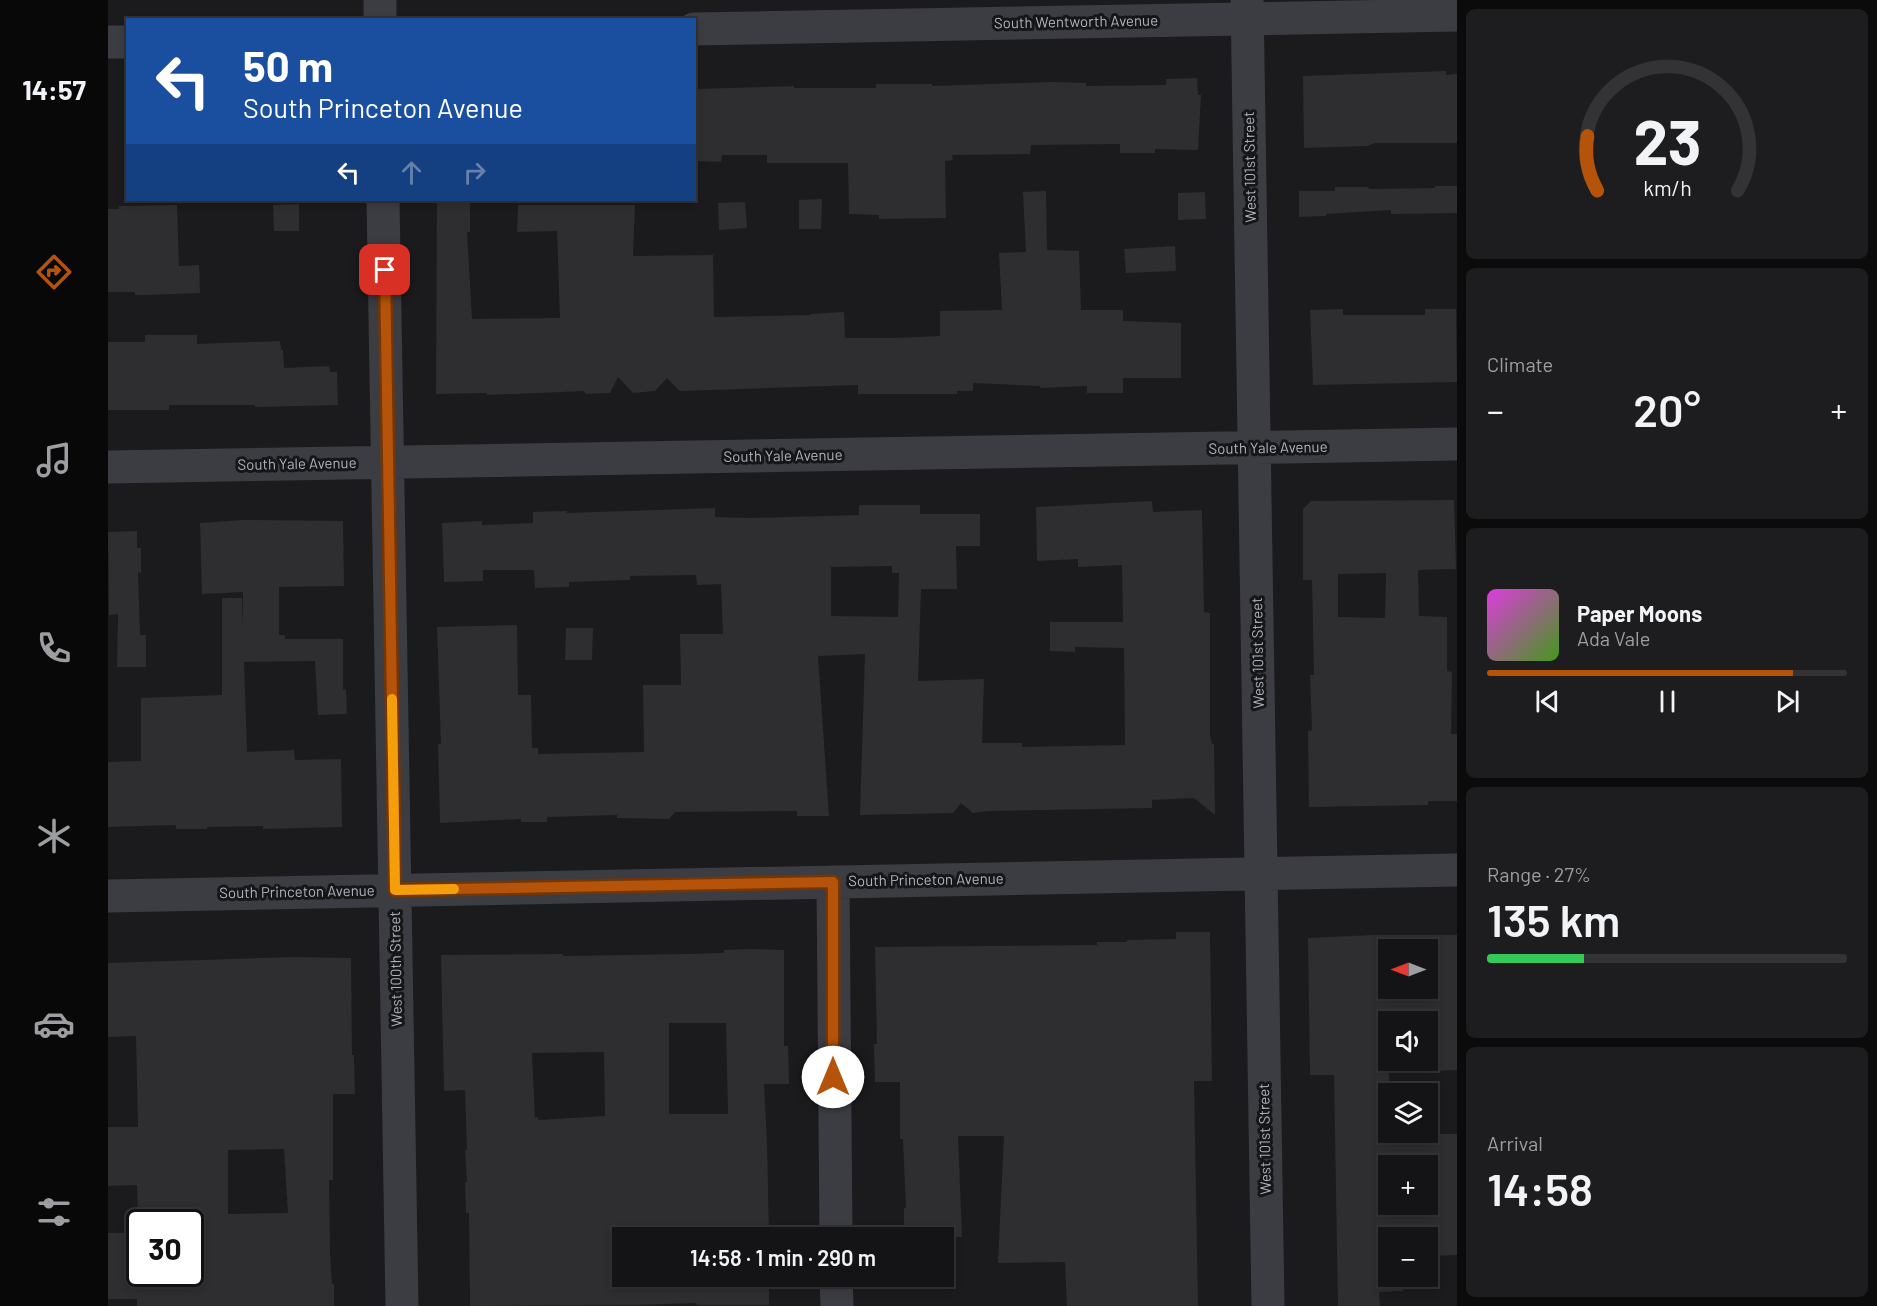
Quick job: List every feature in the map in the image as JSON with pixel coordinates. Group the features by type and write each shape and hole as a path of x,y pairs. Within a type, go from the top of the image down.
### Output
{"street":[{"path":"380,0 380,18"},
{"name":"South Wentworth Avenue","path":"696,29 1247,10 1457,15"},
{"name":"West 101st Street","path":"1247,10 1268,1306"},
{"path":"108,42 126,42"},
{"name":"West 100th Street","path":"383,201 402,1306"},
{"name":"South Yale Avenue","path":"108,467 1457,444"},
{"name":"South Princeton Avenue","path":"108,896 1457,870"},
{"path":"833,882 836,1227"},
{"path":"836,1287 837,1306"}],"building":[{"path":"1446,71 1446,75 1457,74 1457,143 1375,143 1367,146 1304,148 1303,76"},
{"path":"1197,78 1198,95 1201,95 1198,150 1155,149 1155,153 1120,153 1120,144 1031,145 1030,154 952,155 953,160 945,161 946,218 879,219 879,215 849,214 848,163 767,163 767,155 722,155 721,162 696,161 696,89 794,86 794,88 876,88 876,84 932,84 932,86 1051,82 1086,83 1086,86 1166,85 1166,79"},
{"path":"1435,186 1457,186 1457,213 1391,214 1391,210 1299,217 1299,191 1335,191 1335,187 1368,187 1369,189 1435,188"},
{"path":"1046,191 1047,250 1079,251 1081,310 1123,310 1123,321 1181,323 1181,378 1123,378 1123,393 1087,393 1087,386 1040,388 1040,386 973,383 973,391 957,391 957,394 858,394 858,385 680,391 667,378 655,391 633,393 618,377 610,393 586,394 584,391 487,395 487,393 436,394 437,201 470,201 470,232 467,232 472,319 560,318 557,231 517,232 518,205 635,205 633,256 713,255 714,317 844,312 845,338 892,338 940,336 940,311 1002,310 999,253 1026,252 1023,192"},
{"path":"1205,192 1206,219 1178,220 1178,193"},
{"path":"822,199 821,229 799,229 799,200"},
{"path":"745,202 747,228 719,230 718,203"},
{"path":"299,204 299,231 274,231 273,205"},
{"path":"177,205 179,266 199,265 200,293 135,295 135,292 108,292 108,209 119,209 119,206"},
{"path":"1175,246 1176,271 1126,273 1124,249"},
{"path":"1343,309 1343,315 1425,315 1425,309 1456,309 1457,382 1313,385 1310,310"},
{"path":"145,335 197,335 197,344 280,341 284,368 329,366 330,372 337,372 338,405 255,407 255,405 169,405 169,410 108,410 108,342 145,342"},
{"path":"1454,500 1456,569 1418,570 1419,616 1447,617 1447,671 1452,672 1451,734 1457,734 1457,801 1428,801 1428,805 1309,807 1308,731 1312,730 1310,675 1314,675 1312,580 1303,580 1303,509 1311,501","holes":["1386,573 1385,618 1338,617 1338,574"]},
{"path":"1152,501 1153,512 1202,510 1204,612 1210,613 1210,736 1214,744 1215,815 1194,798 1152,800 1152,808 973,813 961,803 953,813 860,815 865,654 818,656 829,816 797,816 797,811 675,812 669,819 617,818 617,815 547,817 547,822 521,822 521,819 440,823 438,744 441,744 437,627 517,625 518,695 531,695 532,748 538,748 538,754 644,752 643,685 681,685 680,634 723,634 721,584 697,585 696,575 630,576 630,580 569,582 569,587 535,588 534,570 483,570 483,581 444,582 442,523 482,521 482,525 533,523 533,512 715,508 715,517 859,515 859,505 920,505 920,514 980,514 980,546 956,546 957,589 921,589 918,681 984,679 982,743 1022,743 1022,747 1125,745 1124,648 1075,647 1075,652 1050,651 1050,622 1123,622 1122,565 1078,567 1078,559 1037,561 1036,507","holes":["892,566 892,573 899,573 898,617 831,616 831,567"]},
{"path":"244,520 343,521 344,586 279,587 279,635 285,635 285,639 343,639 343,690 346,689 347,714 318,715 315,661 244,662 247,752 294,750 295,760 341,759 342,827 263,829 263,826 176,829 176,825 108,827 108,762 141,761 141,698 222,695 222,598 242,598 243,630 243,592 202,594 200,523"},
{"path":"137,531 137,548 141,548 141,573 138,572 140,635 146,635 146,667 117,667 118,614 109,615 108,532"},
{"path":"566,628 593,628 592,660 565,660"},
{"path":"1176,932 1210,932 1212,1081 1194,1081 1198,1306 1067,1306 1065,1262 998,1263 1004,1136 958,1136 962,1237 954,1237 954,1227 904,1227 904,1208 906,1208 903,1139 900,1139 900,1082 875,1082 874,1044 877,1044 875,947 1097,945 1097,942 1176,939"},
{"path":"1457,935 1457,1070 1438,1071 1438,1011 1378,1011 1378,1071 1434,1071 1389,1073 1389,1083 1378,1083 1378,1143 1438,1143 1438,1134 1457,1134 1457,1255 1438,1256 1438,1227 1378,1227 1378,1287 1403,1287 1403,1291 1379,1292 1380,1306 1338,1306 1334,1075 1310,1075 1308,938"},
{"path":"724,950 784,950 784,1046 788,1046 789,1084 764,1084 769,1227 612,1227 612,1287 769,1287 769,1305 697,1305 696,1303 470,1306 469,1213 466,1213 465,1182 467,1182 465,1150 467,1150 465,1090 444,1091 441,955 563,954 563,956 724,953","holes":["669,1023 726,1023 728,1114 669,1114","604,1052 605,1116 538,1120 538,1117 535,1118 532,1053"]},
{"path":"292,957 351,958 352,1055 354,1055 355,1094 333,1094 333,1180 329,1180 330,1253 334,1306 137,1306 137,1299 108,1299 108,1233 126,1233 126,1287 204,1287 204,1209 138,1209 137,1185 108,1186 108,1127 138,1127 136,1036 108,1037 108,963","holes":["284,1149 288,1213 228,1214 228,1150"]}],"slow traffic":[{"path":"392,699 395,890 454,889"}],"route":[{"path":"385,270 395,890 833,882 833,1077"}]}
